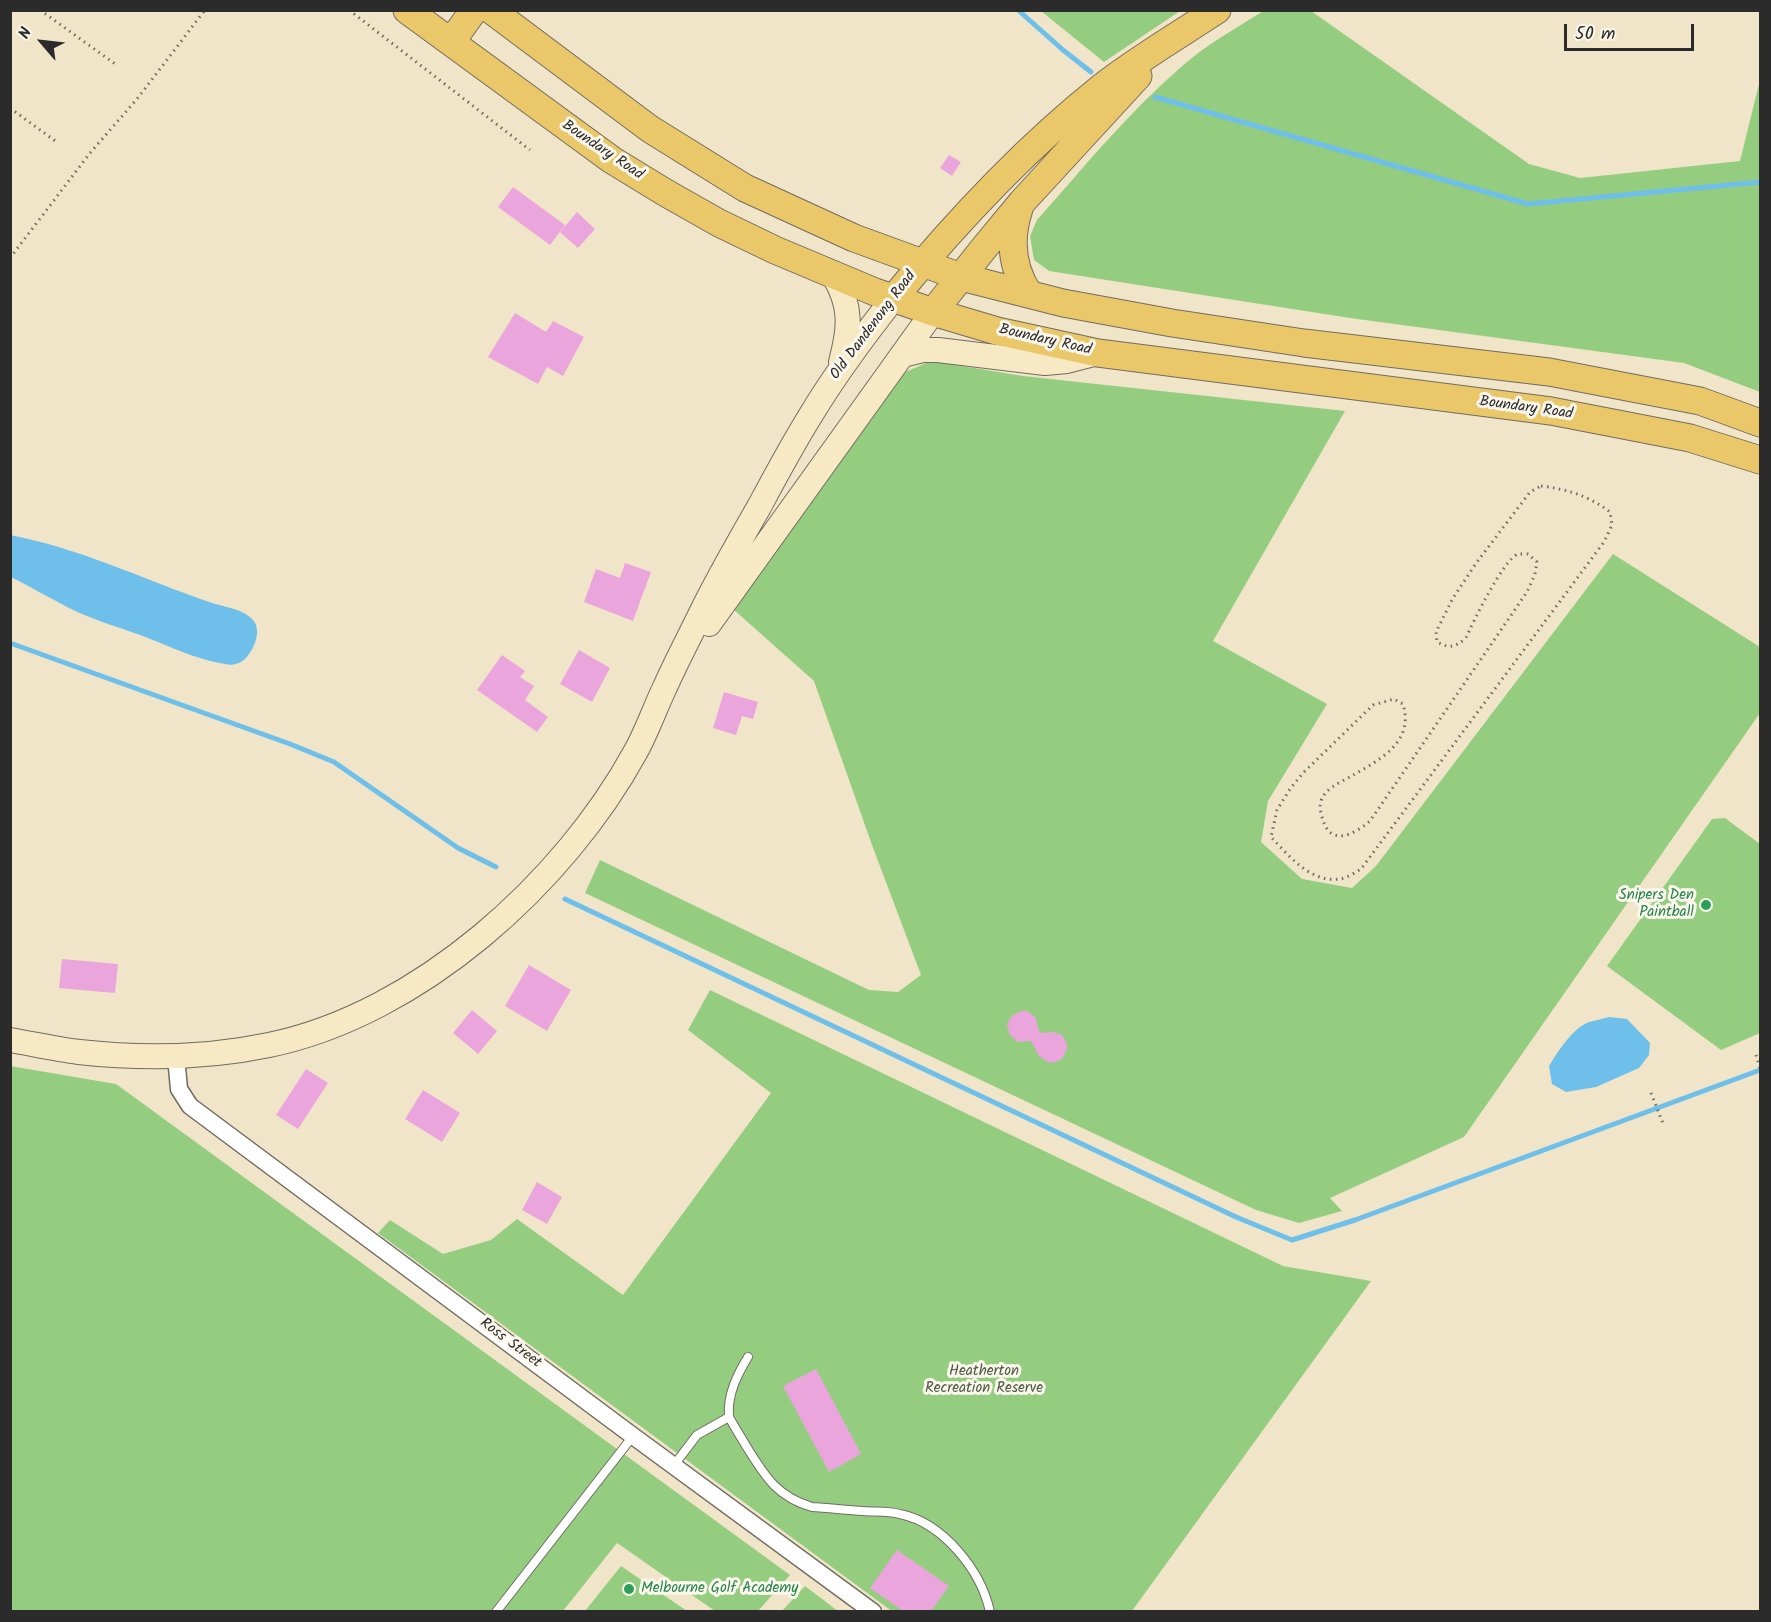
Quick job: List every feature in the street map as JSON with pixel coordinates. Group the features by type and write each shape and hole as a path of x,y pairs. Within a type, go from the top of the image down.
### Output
{"main road":[{"name":"Boundary Road","path":"407,10 612,160 666,193 728,228 775,250 834,276 933,312 997,331 1098,353 1551,411 1690,438 1761,460"},
{"path":"451,42 474,10"},
{"path":"491,10 650,129 745,188 819,223 893,254 961,277 1110,313 1293,342 1549,372 1700,401 1761,423"},
{"name":"Old Dandenong Road","path":"10,1040 77,1052 176,1057 270,1045 320,1032 373,1008 426,978 479,938 522,900 567,850 602,806 637,750 706,603 808,418 893,298 998,180 1046,134 1108,82 1217,10"},
{"name":"Old Dandenong Road","path":"666,685 933,312 1022,202 1172,40"},
{"path":"1022,202 1014,226 1013,256 1017,273 1029,294"},
{"path":"834,276 843,294 848,316 848,334 838,373"},
{"path":"902,355 923,350 938,350 1045,363 1067,361 1098,353"}],"street":[{"name":"Ross Street","path":"176,1057 179,1089 190,1106 633,1436 873,1611"}],"lane":[{"path":"748,1358 734,1385 729,1417 762,1471 776,1489 790,1499 812,1507 902,1514 920,1522 935,1531 973,1572 983,1588 990,1611"},
{"path":"674,1465 697,1436 729,1417"},
{"path":"496,1611 633,1436"}],"path":[{"path":"40,10 118,66"},
{"path":"10,258 90,153 137,99 206,10"},
{"path":"349,10 530,150"},
{"path":"10,108 58,143"},
{"path":"1541,486 1572,491 1610,512 1612,525 1604,542 1376,851 1361,869 1344,878 1325,879 1311,873 1293,860 1271,837 1277,810 1303,773 1373,705 1395,699 1403,704 1407,715 1405,728 1390,751 1376,762 1330,788 1320,806 1327,830 1337,836 1346,835 1358,831 1370,821 1527,592 1535,574 1537,562 1528,554 1519,554 1509,562 1466,638 1458,645 1446,647 1437,642 1436,633 1453,598 1530,492 1541,486"},
{"path":"1755,1055 1761,1068"},
{"path":"1651,1093 1664,1126"}],"green space":[{"path":"1265,10 1311,11 1529,164 1580,178 1740,161 1760,80 1760,392 1684,363 1350,318 1049,271 1034,260 1030,236 1037,220 1106,141 1161,85 1191,59"},
{"path":"1041,11 1180,11 1104,62"},
{"path":"931,361 1023,376 1345,411 1213,641 1327,704 1268,801 1261,842 1302,879 1352,888 1376,866 1613,554 1760,647 1760,713 1464,1137 1330,1198 1342,1211 1299,1223 1256,1210 585,893 600,860 869,990 898,992 921,975 814,681 733,609 903,373"},
{"name":"Snipers Den Paintball","path":"1725,818 1760,844 1760,1033 1721,1050 1607,966 1712,819"},
{"name":"Heatherton Recreation Reserve","path":"710,990 1283,1266 1371,1281 1132,1611 893,1612 378,1233 390,1220 443,1254 491,1240 517,1219 623,1295 771,1093 688,1030"},
{"path":"10,1066 116,1084 790,1575 758,1611 715,1611 617,1543 563,1611 11,1611"},
{"name":"Melbourne Golf Academy","path":"621,1566 687,1611 585,1611"},
{"name":"Melbourne Golf Academy","path":"805,1586 838,1611 782,1611"}],"water":[{"path":"10,535 86,556 242,612 255,622 257,627 252,649 241,662 228,665 183,652 76,611 11,577"},
{"path":"1609,1017 1627,1019 1650,1043 1649,1055 1639,1068 1596,1087 1566,1092 1552,1084 1549,1066 1566,1041 1583,1025"}],"building":[{"path":"949,155 961,162 952,176 940,168"},
{"path":"513,187 565,225 550,245 498,207"},
{"path":"577,212 595,229 578,248 560,232"},
{"path":"515,313 546,332 553,321 584,337 563,376 547,367 538,384 488,357"},
{"path":"625,563 651,572 633,621 584,602 596,569 620,578"},
{"path":"579,650 610,668 592,702 560,684"},
{"path":"502,655 525,671 520,677 534,686 525,700 548,717 537,732 477,690"},
{"path":"724,692 758,702 753,719 742,716 736,735 713,728"},
{"path":"62,959 118,964 115,993 59,988"},
{"path":"529,965 571,990 547,1031 505,1006"},
{"path":"472,1010 497,1031 478,1054 453,1033"},
{"path":"1021,1011 1027,1011 1035,1017 1040,1033 1053,1032 1062,1035 1067,1049 1062,1059 1053,1063 1048,1062 1039,1056 1031,1041 1018,1042 1010,1035 1007,1025 1009,1020"},
{"path":"306,1069 328,1083 298,1129 276,1115"},
{"path":"423,1090 460,1113 442,1142 405,1119"},
{"path":"537,1182 562,1197 547,1224 522,1210"},
{"path":"816,1369 861,1454 829,1472 783,1386"},
{"path":"897,1550 949,1586 931,1611 903,1611 870,1588"}],"waterway":[{"path":"1018,10 1091,72"},
{"path":"1155,97 1528,204 1760,182"},
{"path":"10,643 334,762 458,848 496,867"},
{"path":"565,899 1236,1217 1292,1240 1355,1220 1760,1070"}],"place":[{"name":"Snipers Den Paintball","path":"1706,905"},
{"name":"Melbourne Golf Academy","path":"629,1589"}]}
